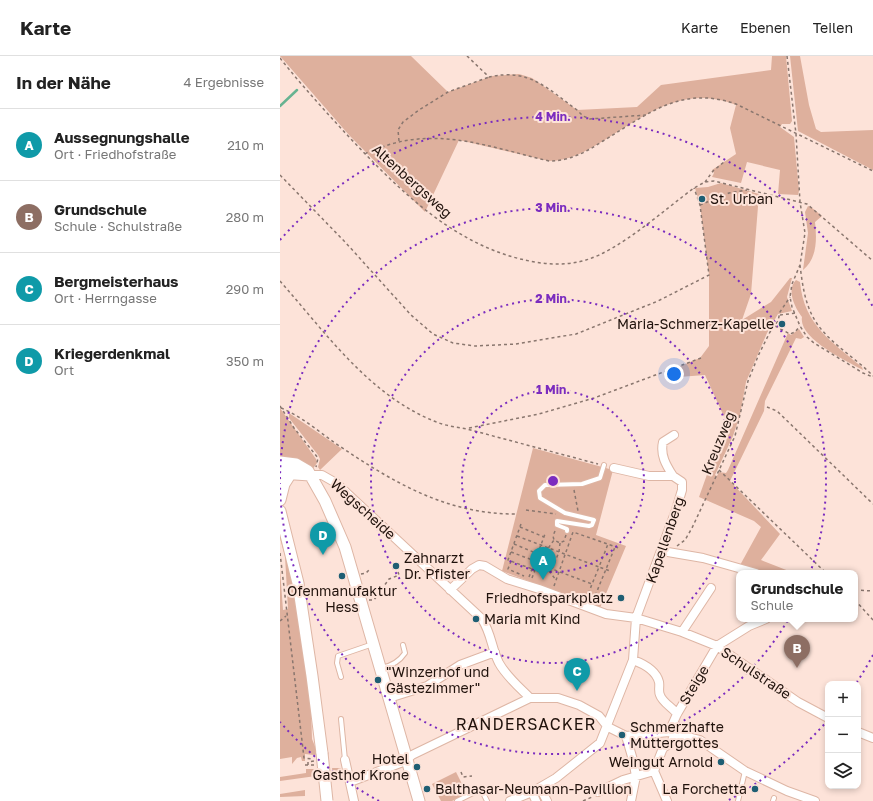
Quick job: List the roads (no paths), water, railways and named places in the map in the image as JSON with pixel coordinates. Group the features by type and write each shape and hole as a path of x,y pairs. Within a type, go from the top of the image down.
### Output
{"street":[{"path":"673,476 663,459 662,448 663,442 674,435"},
{"path":"280,462 301,466 308,471 345,547 418,801"},
{"name":"Kapellenberg","path":"510,801 540,788 566,771 600,743 608,727 633,660 636,618 665,552 682,490 682,482 673,476 649,476 614,468"},
{"path":"280,500 285,473 310,475"},
{"name":"Wegscheide","path":"310,475 322,475 336,483 482,619 491,636 494,652 500,664 509,677 530,698"},
{"path":"280,511 298,583 312,676 318,759 327,801"},
{"path":"665,552 703,558 745,570"},
{"name":"Schulstraße","path":"450,590 472,569 479,565 485,566 507,578 584,602 606,614 636,618 682,632 717,646 798,702 826,717"},
{"path":"682,632 711,588"},
{"name":"Steige","path":"654,770 663,748 670,743 677,714 717,646 749,626 759,622"},
{"path":"389,698 427,686 460,665 494,652"},
{"path":"633,660 645,664 651,670 659,681 660,694 662,698 677,714"},
{"path":"350,782 407,759 412,755 530,698 548,697 570,701 599,716 608,727 626,736 672,733 700,740 745,771 786,791 815,801"},
{"path":"861,733 873,738"},
{"path":"626,736 634,760 636,777 631,801"},
{"path":"345,760 354,801"},
{"path":"597,793 654,770 667,801"},
{"path":"540,788 547,801"},
{"path":"532,792 536,801"}],"lane":[{"path":"568,531 567,528 557,525 558,521 592,525 594,520 565,512 540,498 538,491 545,485 582,484 600,478 604,466"},
{"path":"341,677 338,656 373,644"},
{"path":"380,668 390,666 400,660 405,652 403,645"},
{"path":"341,719 345,760"},
{"path":"738,801 745,771"},
{"path":"456,801 481,789 487,801"}],"waterway":[{"path":"280,106 297,90"}],"place":[{"name":"St. Urban","path":"702,199"},
{"name":"Maria-Schmerz-Kapelle","path":"782,324"},
{"name":"Kriegerdenkmal","path":"323,555"},
{"name":"Zahnarzt Dr. Pfister","path":"396,566"},
{"name":"Ofenmanufaktur Hess","path":"342,576"},
{"name":"Aussegnungshalle","path":"543,580"},
{"name":"Friedhofsparkplatz","path":"621,598"},
{"name":"Maria mit Kind","path":"476,619"},
{"name":"Grundschule","path":"797,668"},
{"name":"\"Winzerhof und Gästezimmer\"","path":"378,680"},
{"name":"Bergmeisterhaus","path":"577,691"},
{"name":"Schmerzhafte Muttergottes","path":"622,735"},
{"name":"Weingut Arnold","path":"721,762"},
{"name":"Hotel Gasthof Krone","path":"417,767"},
{"name":"Balthasar-Neumann-Pavillion","path":"427,789"},
{"name":"La Forchetta","path":"755,789"}],"district":[{"name":"RANDERSACKER","path":"526,724"}]}
